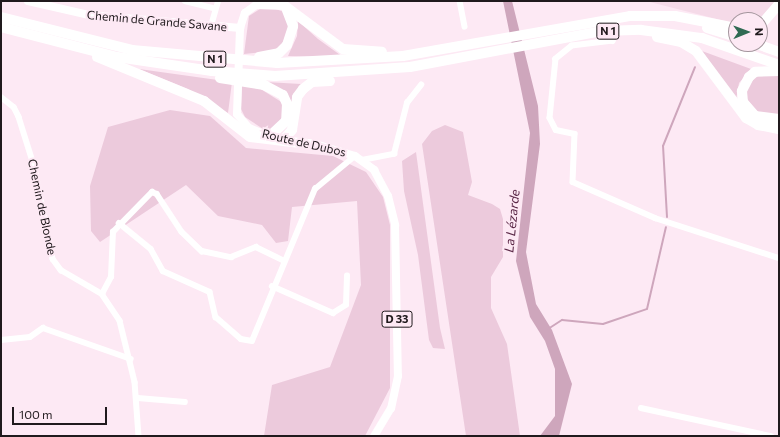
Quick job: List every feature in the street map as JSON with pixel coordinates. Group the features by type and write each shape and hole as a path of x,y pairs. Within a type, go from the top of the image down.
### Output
{"highway":[{"path":"768,17 779,4"},
{"path":"285,6 335,45 356,52 463,46"},
{"path":"172,55 193,52 258,57 279,54 288,45 293,26 285,6"},
{"path":"605,19 675,16 728,26"},
{"name":"N 1","path":"1,17 104,45 172,55 323,63 403,56 605,19 673,21 728,35"},
{"name":"N 1","path":"1,27 69,46 162,65 275,76 374,71 439,63 545,41 603,31 671,32 702,38 779,65"},
{"path":"603,31 670,39 689,46 703,58 746,118 758,125 779,129"},
{"path":"69,46 204,101 250,137 312,143"},
{"path":"768,48 779,52"},
{"path":"285,138 293,126 297,97 312,82 416,71 439,63"},
{"path":"162,65 276,90 287,104 288,113 283,127 270,136"},
{"path":"779,71 756,72 749,77 742,91 743,102 755,116 779,119"},
{"path":"293,126 312,143"}],"main road":[{"name":"Chemin de Grande Savane","path":"28,1 89,15 240,28"},
{"path":"240,28 245,13 256,5 285,6"},
{"name":"Route de Dubos","path":"240,28 236,95 237,114 245,124 270,136 312,143 358,158 383,183 395,225 398,376 391,408 374,436"}],"street":[{"path":"185,1 214,8"},
{"path":"211,26 214,8 218,1"},
{"path":"460,1 465,27"},
{"path":"617,32 613,41 572,46 556,59 550,118 556,130 575,134 574,182 655,218 779,258"},
{"path":"119,223 151,249 163,271 210,292 216,317 244,341 252,341 257,336 272,286 317,185 358,158 394,154 407,103 420,85"},
{"name":"Chemin de Blonde","path":"1,97 14,107 19,117 35,168 53,259 61,270 102,294 120,321 131,359 138,398 139,436"},
{"path":"102,294 111,277 112,237 119,223 154,192 182,232 202,250 231,257 256,247 283,260"},
{"path":"272,286 324,311 339,312 348,301 347,276"},
{"path":"1,340 30,337 43,328 131,359"},
{"path":"138,398 185,402"},
{"path":"641,408 771,436"}],"shaded area":[{"path":"503,1 512,1 538,106 540,144 526,252 536,304 552,330 572,384 559,436 540,436 555,416 555,369 545,341 530,317 516,261 530,133"},
{"path":"646,1 779,1 768,12 728,12 728,22"},
{"path":"273,8 284,12 289,27 280,50 244,54 249,16 260,9"},
{"path":"298,21 318,39 343,57 288,56 297,36"},
{"path":"702,51 751,69 739,83 736,100"},
{"path":"139,69 232,82 228,113 188,89"},
{"path":"757,74 779,74 779,116 757,112 746,98 747,88"},
{"path":"266,82 301,84 291,103"},
{"path":"242,85 259,88 283,103 285,113 274,130 263,129 245,117 241,109"},
{"path":"170,110 210,116 246,148 333,156 366,172 383,197 390,225 390,388 365,436 264,436 272,385 330,367 361,285 357,201 292,207 288,241 276,243 262,225 218,216 186,185 100,242 91,231 90,186 108,127"},
{"path":"445,125 463,132 472,182 468,195 492,204 500,209 503,219 503,257 491,277 491,308 507,344 520,436 466,436 422,144 432,131"},
{"path":"416,152 440,328 445,349 433,348 429,340 418,255 404,191 402,161"}],"waterway":[{"path":"667,217 663,146 695,67"},
{"path":"548,329 562,320 603,324 647,309 666,227"}],"water label":[{"name":"La Lézarde","path":"512,221"}]}
